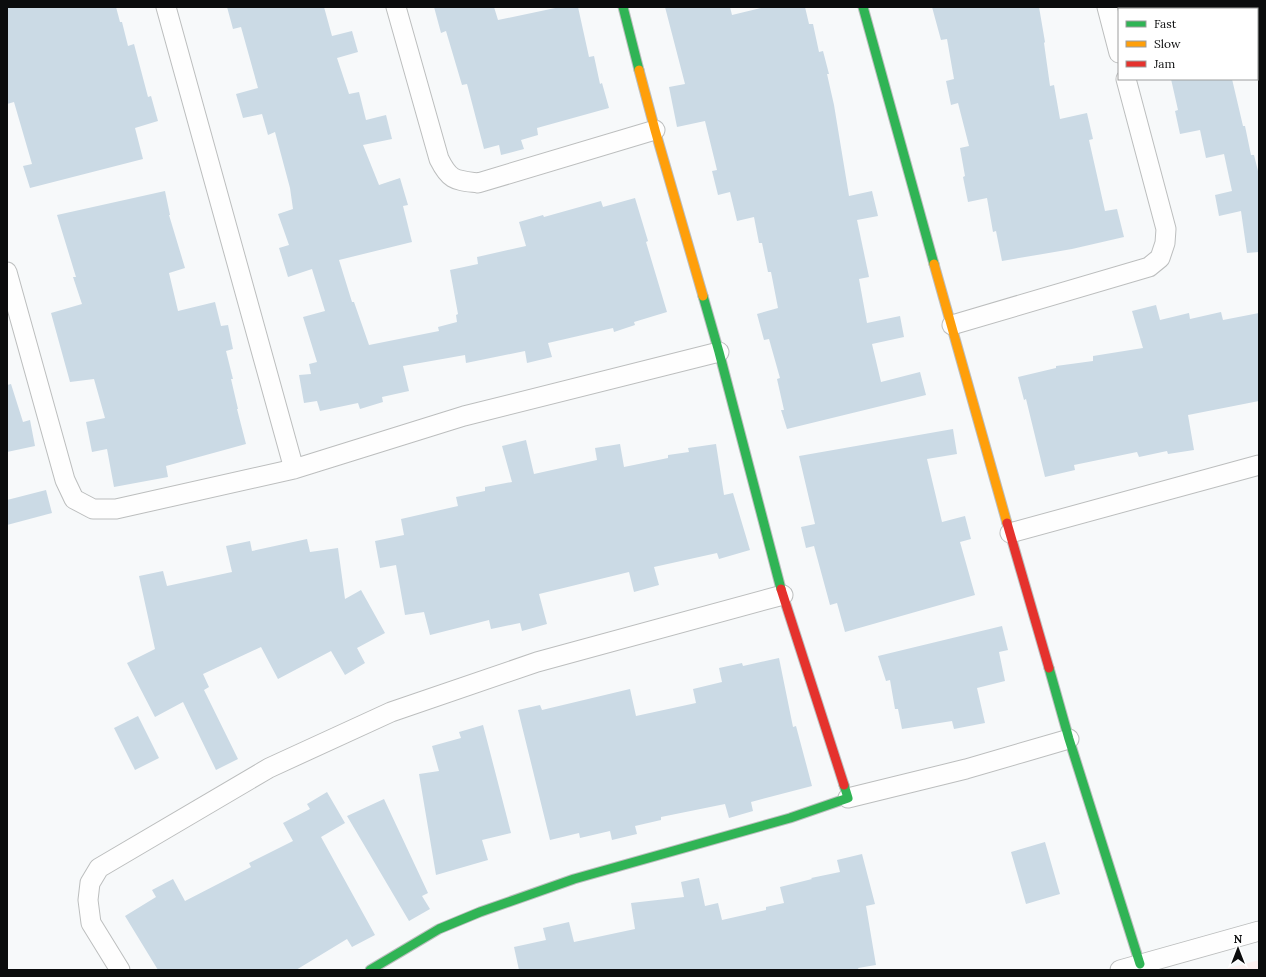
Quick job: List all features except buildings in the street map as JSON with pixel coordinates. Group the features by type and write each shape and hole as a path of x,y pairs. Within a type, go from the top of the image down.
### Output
{"street":[{"path":"166,7 294,468"},
{"path":"396,7 439,159 446,173 457,180 478,183 655,130"},
{"path":"622,7 655,130 719,352 783,595 848,798"},
{"path":"863,7 919,212 1069,739 1140,964"},
{"path":"1107,7 1118,50"},
{"path":"952,325 1149,267 1160,258 1165,243 1166,229 1126,80"},
{"path":"7,272 66,480 74,499 93,510 116,510 294,468 464,416 719,352"},
{"path":"1010,533 1259,465"},
{"path":"120,970 91,923 88,900 90,883 99,868 269,768 392,712 537,662 783,595"},
{"path":"370,970 439,929 480,912 574,880 790,818 848,798 966,769 1069,739"},
{"path":"1120,970 1259,931"}],"shaded area":[{"path":"1259,960 1259,970 1222,970"}],"traffic: fast":[{"path":"623,7 639,70"},
{"path":"863,7 934,264"},
{"path":"703,296 781,589"},
{"path":"1049,668 1069,739 1140,964"},
{"path":"370,970 439,929 480,912 574,879 790,818 848,798 844,785"}],"traffic: slow":[{"path":"639,70 703,296"},
{"path":"934,264 1007,523"}],"traffic: jam":[{"path":"1007,523 1049,668"},
{"path":"781,589 844,785"}]}
